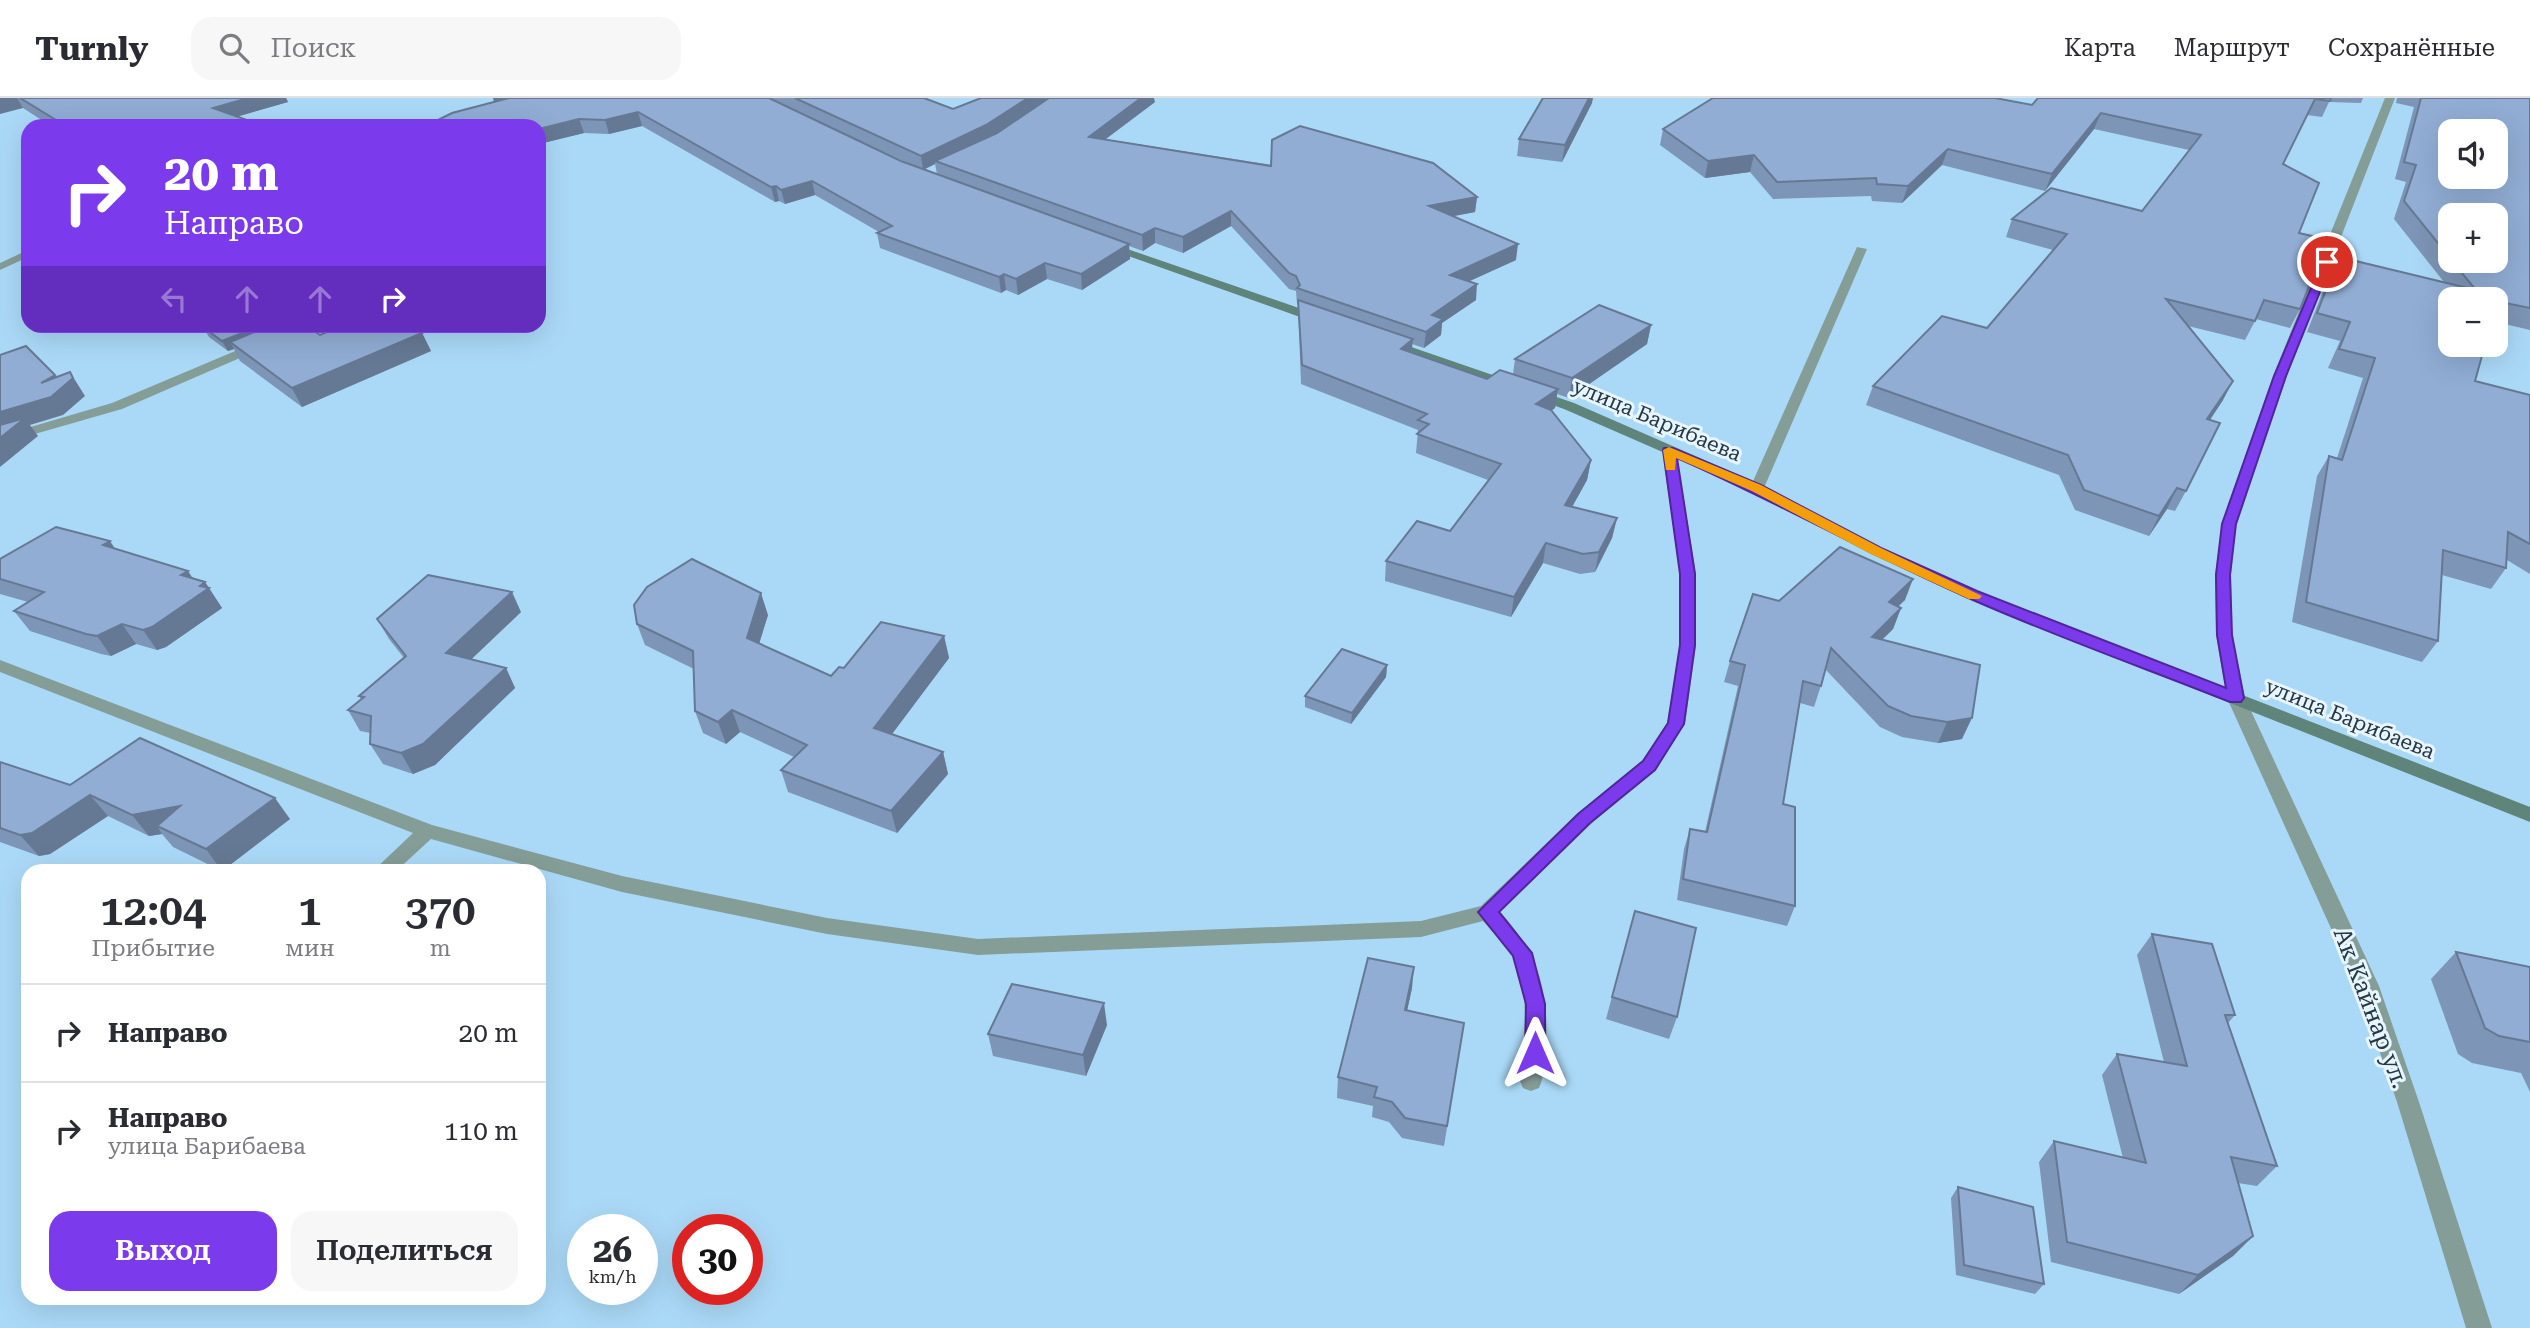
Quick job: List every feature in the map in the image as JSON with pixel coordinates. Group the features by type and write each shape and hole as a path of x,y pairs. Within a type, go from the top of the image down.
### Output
{"street":[{"name":"Ак Кайнар ул.","path":"2389,98 2280,376 2229,524 2223,575 2224,635 2236,698 2368,986 2408,1102 2479,1328"},
{"path":"1089,239 1329,323"},
{"path":"1757,488 1861,249"},
{"path":"0,267 21,256"},
{"path":"0,440 117,406 278,337"},
{"name":"улица Барибаева","path":"1378,339 1569,406 1757,488 1876,551 1972,594 2530,815"},
{"path":"0,666 428,831 622,884 827,926 978,947 1421,929 1487,912 1584,819 1649,765 1676,724 1688,645 1688,574 1669,450"},
{"path":"391,864 428,831"},
{"path":"1487,912 1522,953 1535,1004 1535,1053 1531,1081"}],"building":[{"path":"20,98 248,98 213,108 244,119 54,119"},
{"path":"509,98 769,98 901,161 1129,244 1081,274 1045,263 1016,279 1004,274 999,277 877,233 892,226 812,181 781,190 776,186 771,187 638,112 605,120 579,119 546,127 546,119 440,119 452,113"},
{"path":"795,98 924,98 953,109 981,98 1028,98 986,125 921,156"},
{"path":"1049,98 1141,98 1089,137 1271,166 1272,140 1300,126 1433,163 1477,197 1429,206 1518,244 1450,275 1477,284 1432,315 1443,319 1426,332 1297,288 1300,285 1296,276 1289,273 1231,211 1183,237 1155,228 1142,235 935,161 997,133"},
{"path":"1543,98 1589,98 1565,145 1519,139"},
{"path":"1713,98 1995,98 2032,105 2038,98 2331,98 2330,101 2315,99 2283,164 2319,183 2299,233 2312,236 2305,249 2322,253 2300,309 2264,300 2255,321 2166,299 2233,381 2207,419 2220,423 2186,491 2177,488 2159,516 2084,490 2068,455 1873,386 1942,316 1987,328 2067,234 2012,219 2051,188 2142,211 2201,135 2101,113 2052,174 1948,149 1908,186 1877,184 1876,178 1777,182 1754,155 1708,161 1663,129"},
{"path":"2421,98 2530,98 2530,308 2508,303 2508,287 2474,287 2462,273 2508,273 2508,203 2438,203 2438,243 2404,201 2416,165 2404,162"},
{"path":"2339,257 2464,287 2438,287 2438,357 2482,357 2475,381 2530,395 2530,544 2508,532 2506,568 2443,550 2438,641 2306,602 2329,456 2342,460 2375,358 2339,349 2350,322 2317,313"},
{"path":"1298,300 1413,339 1401,349 1487,379 1500,370 1558,389 1536,404 1551,410 1591,460 1565,505 1617,518 1599,552 1583,554 1546,543 1514,597 1386,561 1417,521 1450,531 1501,464 1417,434 1429,424 1418,420 1427,414 1302,365"},
{"path":"1599,305 1651,325 1572,378 1515,359"},
{"path":"211,333 242,333 222,341"},
{"path":"252,333 422,333 292,388 230,342"},
{"path":"26,346 55,375 41,383 70,372 73,378 51,397 0,412 0,355"},
{"path":"25,418 0,438 0,425"},
{"path":"56,527 110,541 103,545 188,571 181,575 205,582 200,586 209,588 152,627 143,630 122,624 97,636 14,611 44,592 0,579 0,559"},
{"path":"1840,547 1913,579 1889,602 1901,608 1872,637 1980,665 1972,718 1947,722 1911,716 1888,706 1831,648 1821,686 1803,681 1783,804 1795,807 1795,906 1683,879 1690,829 1707,832 1745,665 1730,661 1753,594 1779,601"},
{"path":"692,559 761,593 747,638 831,676 839,667 844,668 881,622 944,636 874,728 943,752 891,811 781,770 807,745 732,710 718,722 695,711 693,651 637,624 634,605 647,587"},
{"path":"428,575 512,592 446,653 506,668 423,744 401,753 370,744 371,716 348,710 364,697 359,696 406,656 377,619"},
{"path":"1342,649 1387,665 1352,713 1305,696"},
{"path":"140,738 275,798 206,849 157,826 180,806 132,815 90,795 32,833 20,835 0,828 0,762 70,785"},
{"path":"1635,911 1696,928 1677,1017 1612,997"},
{"path":"2152,934 2212,944 2235,1015 2225,1015 2277,1166 2231,1157 2253,1236 2198,1275 2067,1242 2054,1141 2146,1163 2117,1054 2187,1066"},
{"path":"2456,952 2530,967 2530,1042 2499,1036 2485,1028"},
{"path":"1368,958 1414,967 1405,1010 1464,1023 1447,1126 1405,1118 1392,1102 1374,1097 1377,1087 1338,1077"},
{"path":"1012,984 1104,1003 1083,1055 988,1034"},
{"path":"1958,1187 2033,1207 2044,1284 1964,1265"}],"slow traffic":[{"path":"1670,467 1669,450 1757,488 1876,551 1974,596"}],"route":[{"path":"1535,1053 1535,1004 1522,953 1487,912 1584,819 1649,765 1676,724 1688,645 1688,574 1669,450 1757,488 1876,551 1972,594 2092,644 2236,698 2228,668 2224,635 2223,575 2229,524 2280,376 2327,262"}]}
